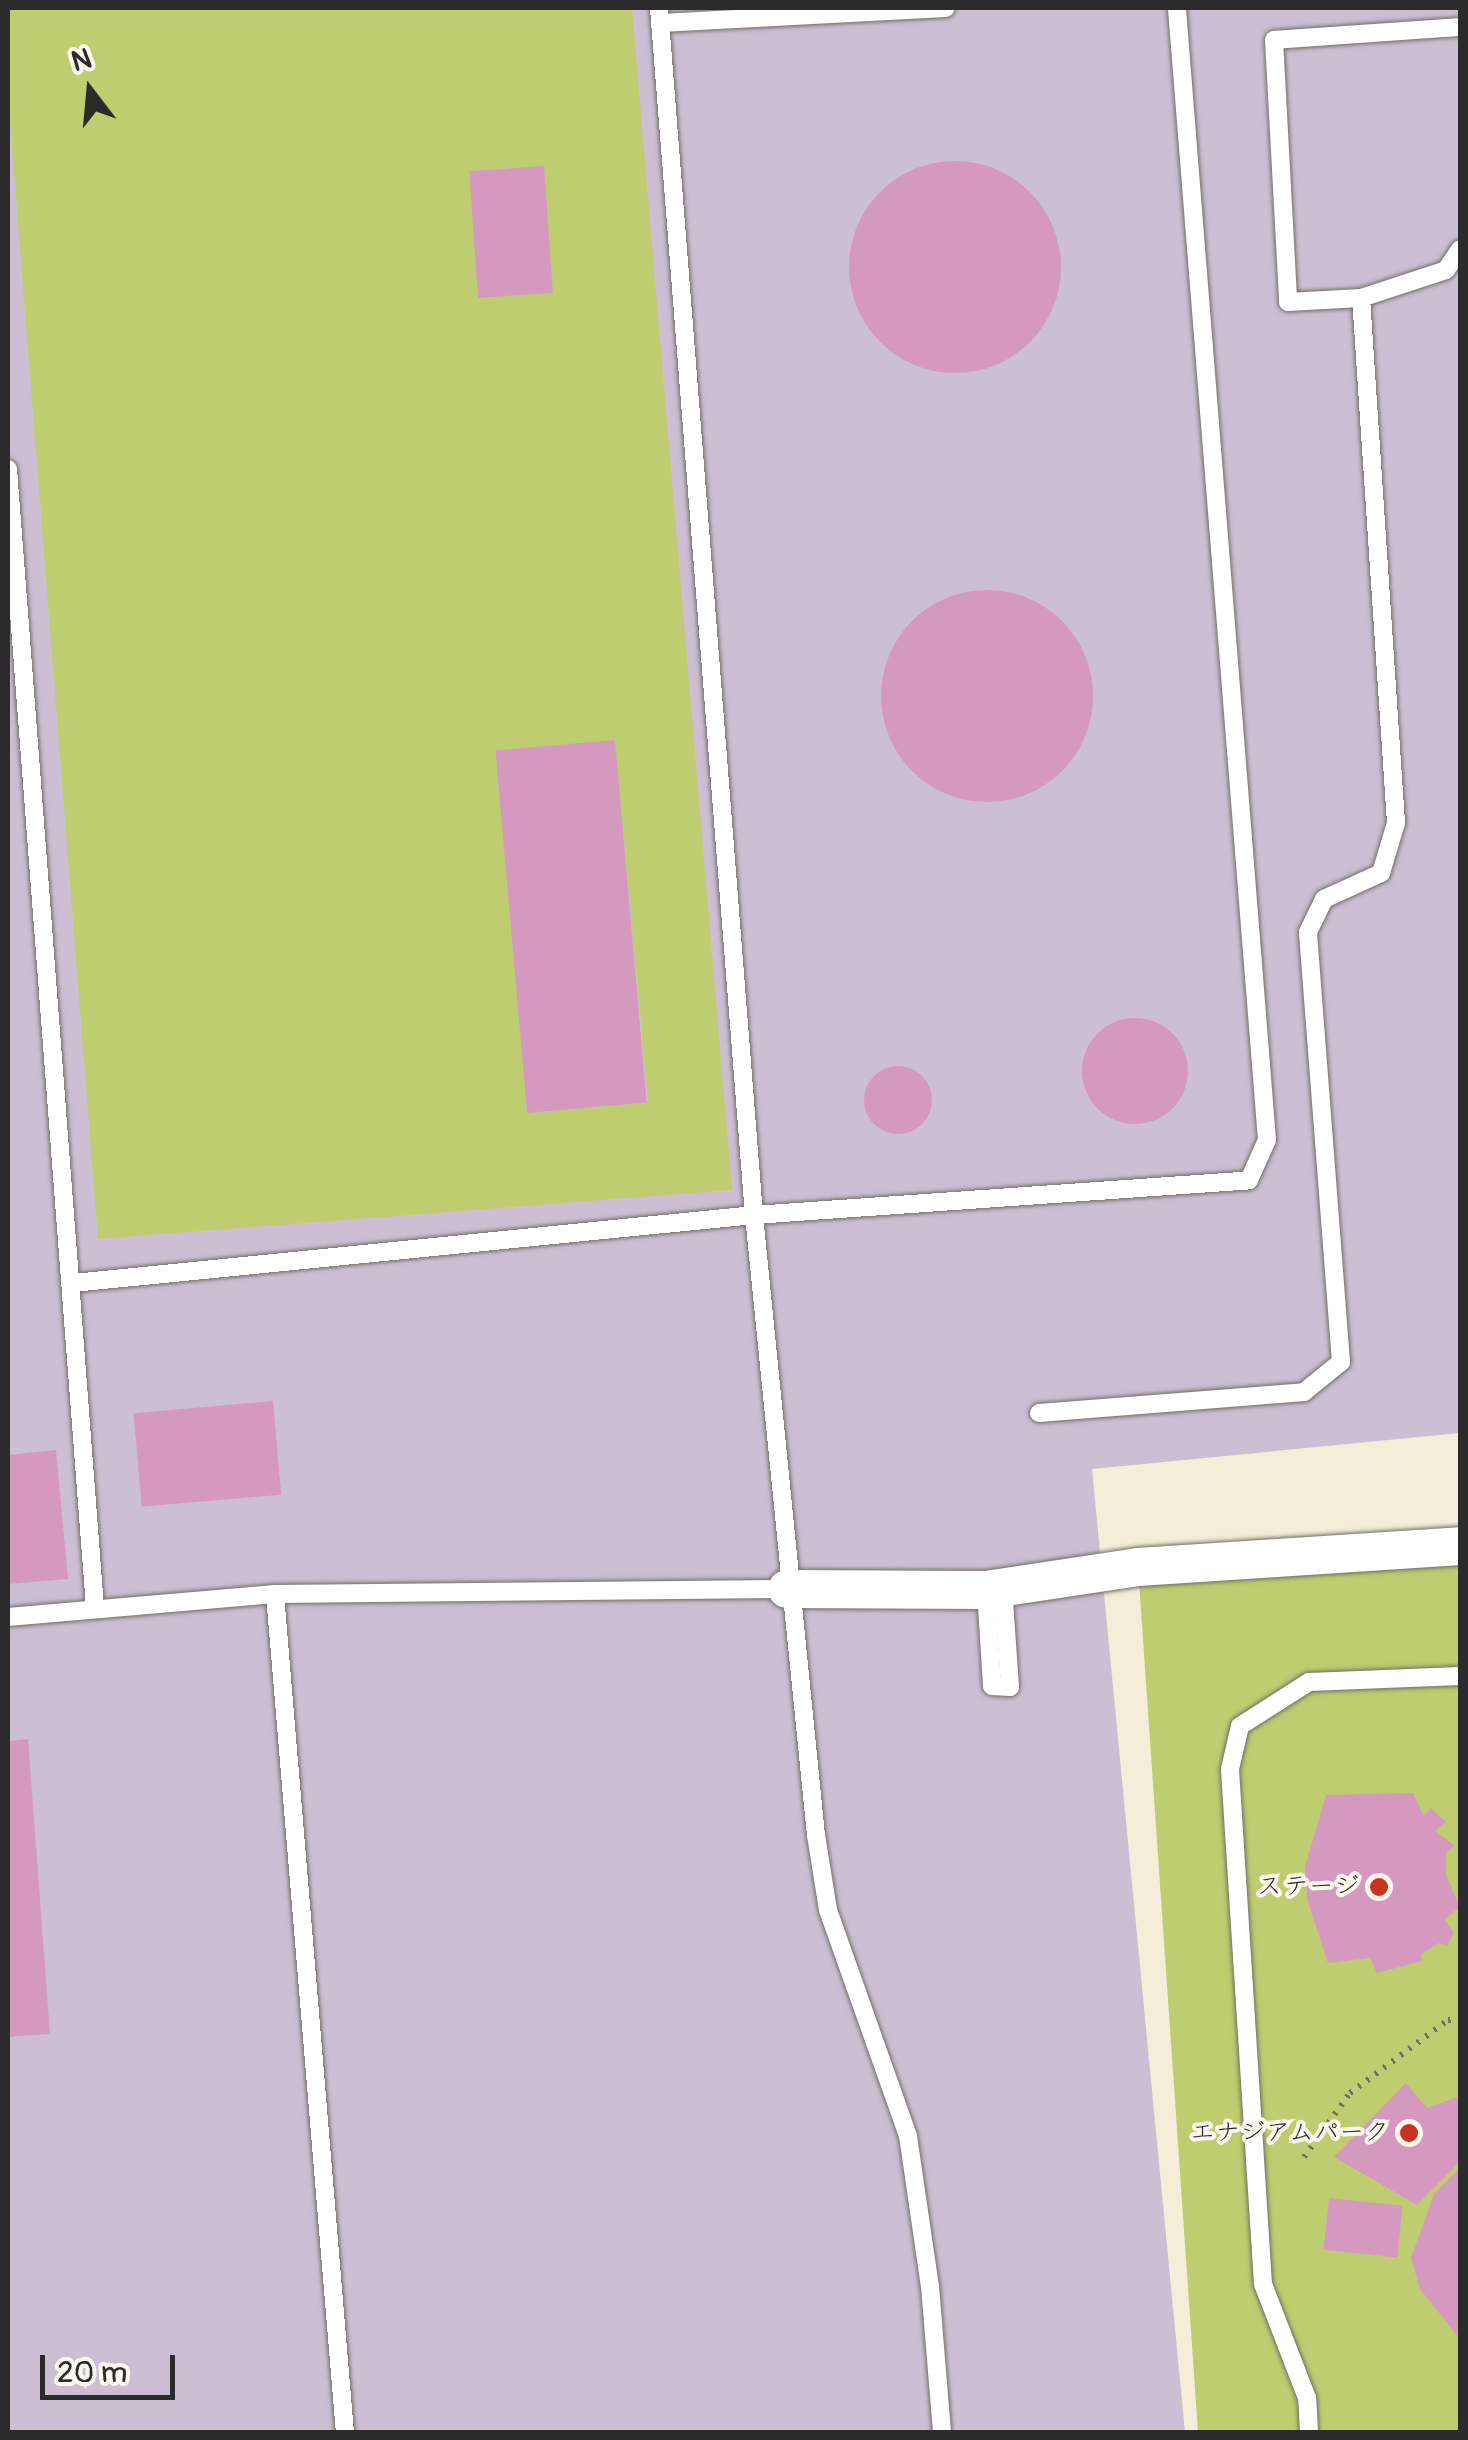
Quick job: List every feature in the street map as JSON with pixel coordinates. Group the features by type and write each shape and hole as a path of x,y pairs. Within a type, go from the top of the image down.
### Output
{"street":[{"path":"787,1589 994,1589 1157,1565 1460,1546"}],"lane":[{"path":"942,2432 930,2286 908,2136 828,1910 787,1589 659,15 946,8"},
{"path":"72,1283 754,1215 1250,1180 1267,1140 1177,8"},
{"path":"1460,26 1274,40 1288,302 1361,298 1446,270 1460,249"},
{"path":"1040,1413 1304,1392 1341,1362 1308,932 1324,899 1381,873 1396,823 1361,298"},
{"path":"8,470 95,1608"},
{"path":"8,1617 275,1594 787,1589"},
{"path":"275,1594 345,2432"},
{"path":"1310,2432 1307,2398 1263,2284 1230,1769 1240,1726 1309,1682 1460,1676"}],"path":[{"path":"1304,2157 1350,2094 1448,2020 1460,2019"}],"shaded area":[{"path":"8,8 1460,8 1460,1433 1092,1469 1185,2432 8,2432"}],"green space":[{"path":"8,8 632,8 732,1190 98,1239 8,96","holes":["544,166 552,292 478,298 470,171","615,741 648,1102 530,1113 496,751"]},
{"name":"エナジアムパーク","path":"1460,1538 1460,2432 1198,2432 1138,1567"}],"building":[{"path":"955,161 996,169 1030,192 1053,226 1061,267 1053,308 1030,342 996,365 955,373 914,365 880,342 857,308 849,267 857,226 880,192 914,169"},
{"path":"544,166 553,293 478,298 469,171"},
{"path":"987,590 1028,598 1062,621 1085,655 1093,696 1085,737 1062,771 1028,794 987,802 946,794 912,771 889,737 881,696 889,655 912,621 946,598"},
{"path":"615,740 647,1103 527,1113 495,750"},
{"path":"1135,1018 1155,1022 1173,1033 1184,1051 1188,1071 1184,1091 1173,1109 1155,1120 1135,1124 1115,1120 1097,1109 1086,1091 1082,1071 1086,1051 1097,1033 1115,1022"},
{"path":"898,1066 911,1068 922,1076 930,1087 930,1113 922,1124 911,1132 898,1134 885,1132 874,1124 866,1113 864,1100 866,1087 874,1076 885,1068"},
{"path":"273,1401 281,1495 142,1507 134,1413"},
{"path":"56,1450 68,1579 8,1584 8,1455"},
{"path":"28,1739 50,2034 8,2037 8,1741"},
{"name":"ステージ","path":"1413,1793 1424,1816 1431,1808 1446,1822 1435,1831 1455,1846 1446,1852 1446,1875 1460,1907 1444,1920 1454,1932 1447,1946 1439,1943 1421,1954 1422,1961 1377,1973 1370,1958 1328,1963 1307,1899 1305,1867 1326,1795"},
{"name":"エナジアムパーク","path":"1406,2083 1427,2108 1460,2096 1460,2161 1417,2205 1334,2157"},
{"name":"エナジアムパーク","path":"1460,2168 1460,2339 1420,2289 1411,2258 1434,2194"},
{"name":"エナジアムパーク","path":"1329,2198 1403,2206 1397,2257 1324,2250"}],"place":[{"name":"ステージ","path":"1379,1887"},
{"name":"エナジアムパーク","path":"1409,2133"}]}
